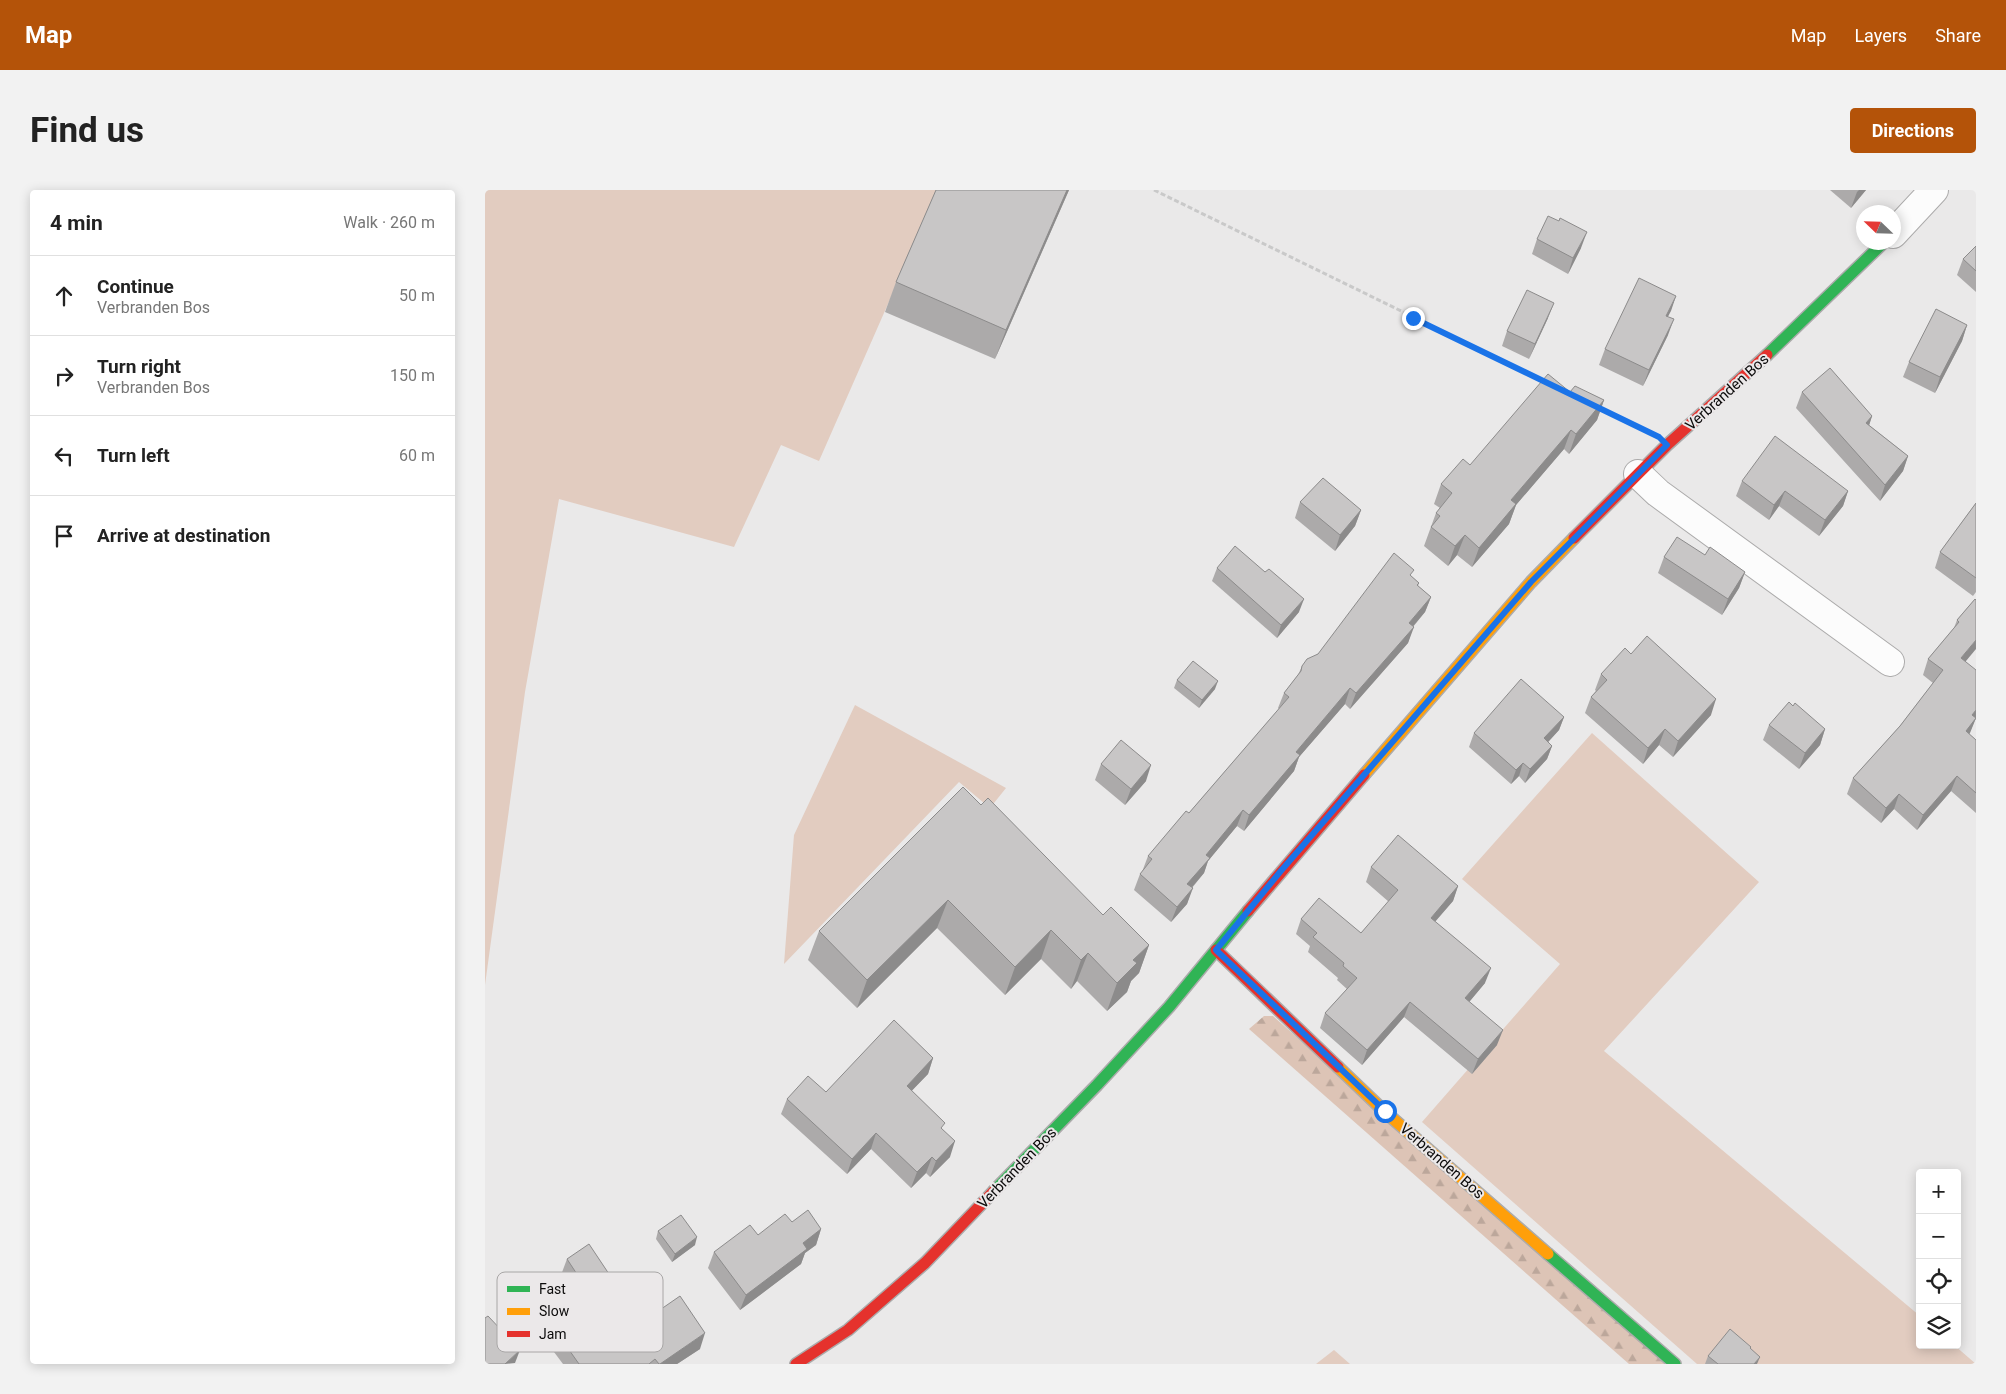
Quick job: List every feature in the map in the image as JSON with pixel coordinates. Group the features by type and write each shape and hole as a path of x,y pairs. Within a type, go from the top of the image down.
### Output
{"street":[{"path":"1901,225 1934,190"},
{"name":"Verbranden Bos","path":"796,1364 848,1330 925,1263 1169,1007 1280,872 1531,582 1667,445 1787,337 1876,250"},
{"path":"1638,474 1658,493 1889,662"},
{"name":"Verbranden Bos","path":"1216,950 1385,1111 1675,1364"}],"path":[{"path":"1154,190 1554,386"},
{"path":"1598,407 1659,437 1667,445"}],"shaded area":[{"path":"485,190 938,190 819,461 781,445 734,547 559,499 525,692 485,985"},
{"path":"855,705 1006,788 990,808 959,782 784,964 794,835"},
{"path":"1592,733 1759,882 1604,1051 1916,1313 1916,1349 1959,1349 1976,1364 1697,1364 1422,1122 1560,964 1462,879"},
{"path":"1334,1350 1350,1364 1316,1364"}],"green space":[{"path":"1264,1016 1273,1016 1665,1364 1629,1364 1249,1029"}],"building":[{"path":"936,190 1067,190 1006,330 896,282"},
{"path":"1548,216 1559,221 1560,218 1587,232 1573,258 1537,239"},
{"path":"1976,246 1976,271 1963,259"},
{"path":"1639,278 1676,296 1666,316 1674,319 1649,370 1605,349"},
{"path":"1527,290 1554,303 1535,344 1507,331"},
{"path":"1936,309 1967,325 1940,377 1909,362"},
{"path":"1830,368 1872,416 1866,423 1908,456 1885,485 1802,392"},
{"path":"1548,374 1570,392 1575,386 1604,400 1576,434 1571,430 1511,500 1516,504 1479,548 1465,535 1455,546 1431,527 1440,516 1436,513 1452,493 1441,484 1463,459 1470,465"},
{"path":"1775,436 1848,491 1825,520 1785,491 1774,505 1742,481"},
{"path":"1323,478 1361,510 1340,535 1300,502"},
{"path":"1976,503 1976,578 1940,552"},
{"path":"1677,537 1705,555 1710,547 1745,572 1728,599 1664,557"},
{"path":"1235,546 1265,572 1269,569 1304,599 1281,625 1217,568"},
{"path":"1394,553 1414,570 1410,575 1419,583 1417,585 1431,597 1409,623 1414,627 1356,693 1350,688 1296,752 1300,755 1249,815 1243,810 1206,855 1210,858 1187,884 1193,888 1177,907 1140,874 1152,859 1148,856 1186,811 1189,813 1289,697 1284,693 1301,671 1307,659 1318,654"},
{"path":"1975,599 1976,640 1961,658 1976,670 1976,710 1972,715 1976,718 1966,731 1976,740 1976,793 1957,776 1923,815 1899,794 1886,808 1853,778 1900,726 1943,670 1928,659 1959,622 1957,620"},
{"path":"1647,636 1716,699 1678,741 1665,729 1648,748 1591,697 1607,680 1601,674 1625,648 1631,654"},
{"path":"1193,661 1218,681 1202,700 1177,680"},
{"path":"1521,679 1564,717 1544,738 1552,746 1530,769 1523,763 1516,770 1474,733"},
{"path":"1789,702 1793,706 1795,703 1825,729 1805,753 1769,725"},
{"path":"1121,740 1151,765 1131,789 1101,764"},
{"path":"963,787 981,805 988,798 1103,915 1111,907 1149,945 1133,960 1137,963 1117,983 1088,953 1081,960 1051,930 1015,967 948,900 867,980 819,931"},
{"path":"1398,835 1458,886 1431,918 1491,968 1465,998 1503,1030 1478,1059 1410,1002 1367,1050 1325,1013 1357,978 1343,966 1344,963 1313,937 1317,933 1301,919 1319,898 1361,933 1398,890 1371,867"},
{"path":"894,1020 933,1058 907,1086 945,1123 941,1128 955,1141 936,1161 932,1157 917,1172 876,1133 852,1159 787,1099 808,1076 826,1092"},
{"path":"808,1210 821,1229 803,1243 807,1249 746,1295 714,1252 750,1225 758,1235 785,1214 792,1222"},
{"path":"681,1215 697,1237 675,1254 658,1231"},
{"path":"589,1244 608,1272 576,1272 567,1259"},
{"path":"680,1296 705,1333 660,1364 655,1359 649,1364 579,1364 571,1352 663,1352 663,1308"},
{"path":"488,1316 497,1326 497,1352 518,1352 505,1364 485,1364 485,1318"},
{"path":"1730,1329 1760,1357 1754,1364 1718,1364 1708,1356"}],"traffic: fast":[{"path":"1767,355 1876,250"},
{"path":"994,1191 1097,1085 1169,1007 1248,911"},
{"path":"1548,1254 1675,1364"}],"traffic: slow":[{"path":"1364,775 1531,582 1574,538"},
{"path":"1338,1067 1384,1111 1548,1254"}],"traffic: jam":[{"path":"1574,538 1667,445 1767,355"},
{"path":"1248,911 1364,775"},
{"path":"1216,950 1338,1067"},
{"path":"796,1364 848,1330 925,1263 994,1191"}],"route":[{"path":"1385,1111 1216,950 1280,872 1531,582 1667,445 1659,437 1413,318"}]}
